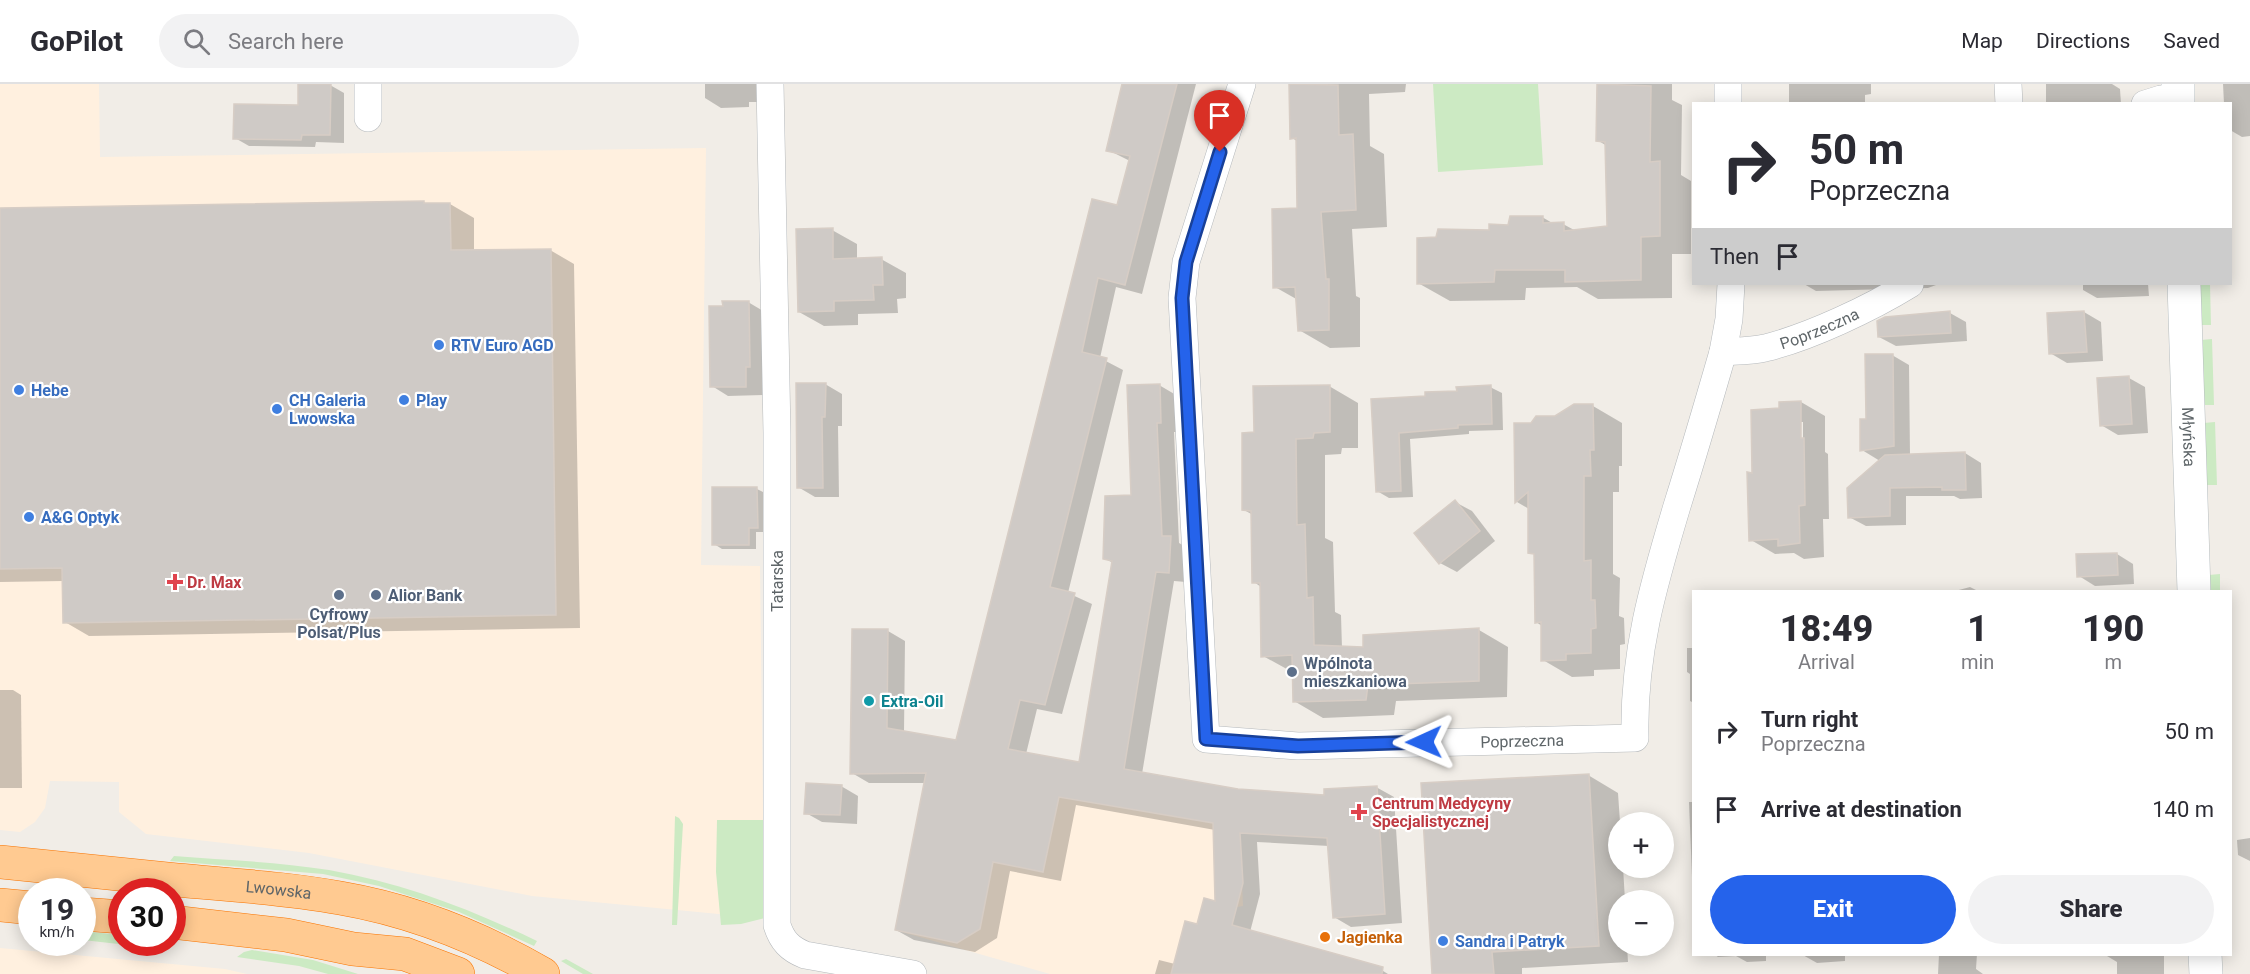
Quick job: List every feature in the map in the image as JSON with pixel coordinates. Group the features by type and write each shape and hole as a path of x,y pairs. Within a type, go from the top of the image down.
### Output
{"highway":[{"name":"Lwowska","path":"0,862 270,888 341,898 442,927 507,954 543,974"},
{"path":"0,905 18,907"},
{"path":"186,924 286,935 353,949 405,954 458,974"},
{"path":"353,949 394,974"}],"street":[{"path":"368,84 368,118"},
{"name":"Tatarska","path":"770,84 777,433 777,926 786,945 805,955 913,974"},
{"name":"Poprzeczna","path":"1242,84 1186,262 1182,298 1206,739 1298,746 1635,738 1634,696 1641,641 1650,600 1723,352 1729,319 1731,285"},
{"path":"1728,84 1728,102"},
{"path":"2008,84 2009,102"},
{"path":"2151,102 2178,95"},
{"name":"Poprzeczna","path":"1723,352 1767,347 1799,337 1877,302 1908,285"},
{"name":"Młyńska","path":"2184,285 2194,590"},
{"path":"2205,956 2206,974"}],"shaded area":[{"path":"0,84 99,84 100,157 706,148 701,565 760,566 763,814 760,918 532,896 309,853 146,834 119,812 119,782 50,781 45,808 35,822 20,832 0,830"},
{"path":"910,732 1238,789 1243,906 1237,907 1219,974 1050,974 895,930 928,761"},
{"path":"0,948 18,950 18,956 86,956 225,969 247,974 0,974"}],"green space":[{"path":"1433,84 1538,84 1543,165 1438,172"},
{"path":"2200,285 2210,285 2211,325 2202,325"},
{"path":"2212,339 2214,405 2204,405 2201,340"},
{"path":"2215,422 2217,485 2207,485 2204,423"},
{"path":"2220,574 2220,590 2210,590 2209,575"},
{"path":"675,816 683,824 677,925 672,925"},
{"path":"717,820 768,820 765,918 741,924 721,925 716,872"},
{"path":"174,856 252,861 356,875 436,898 537,941 534,946 459,912 379,886 323,874 170,861"},
{"path":"96,932 108,934 108,943 96,941"},
{"path":"252,950 313,960 358,974 328,974 299,966 237,957"},
{"path":"566,959 593,974 583,974 561,961"}],"building":[{"path":"298,84 331,84 330,135 302,135 301,140 233,139 234,104 298,105"},
{"path":"1122,84 1177,84 1125,285 1098,278 1082,352 1107,358 1050,587 1075,593 1045,705 1020,700 1008,749 1079,762 1112,561 1103,559 1105,496 1131,495 1127,385 1160,384 1161,423 1157,423 1162,536 1171,536 1169,573 1156,572 1124,769 1238,789 1324,795 1324,789 1377,786 1385,914 1333,918 1327,838 1240,833 1243,883 1232,925 1383,967 1382,974 1171,974 1185,921 1197,924 1204,898 1215,901 1213,823 1059,797 1043,872 993,862 980,929 957,943 895,930 926,773 850,774 852,629 888,629 887,728 956,740 1092,199 1117,205 1130,156 1106,151"},
{"path":"1289,84 1338,85 1339,135 1353,134 1356,210 1321,212 1326,279 1329,279 1329,330 1298,331 1295,287 1273,288 1272,209 1297,208 1296,138 1290,139"},
{"path":"1597,84 1651,86 1650,162 1660,161 1660,236 1641,237 1641,280 1565,282 1565,270 1495,270 1494,282 1417,284 1417,238 1436,237 1438,229 1489,230 1489,224 1508,225 1510,216 1543,216 1543,223 1564,222 1564,231 1607,226 1605,142 1596,141"},
{"name":"CH Galeria Lwowska","path":"424,201 424,203 450,203 451,250 551,249 556,615 63,623 62,568 0,569 0,208"},
{"path":"833,228 833,259 882,257 883,285 873,285 874,300 834,301 834,311 798,312 796,229"},
{"path":"722,301 749,301 750,367 746,367 746,387 710,387 709,306 723,306"},
{"path":"1950,311 1951,333 1878,337 1877,321 1885,317"},
{"path":"2084,311 2087,352 2049,354 2047,313"},
{"path":"1865,354 1893,354 1894,446 1860,451 1860,419 1866,419"},
{"path":"2129,376 2132,424 2100,426 2097,378"},
{"path":"796,383 826,383 825,417 822,417 823,488 797,488"},
{"path":"1330,385 1330,432 1314,433 1313,438 1296,439 1297,525 1305,524 1307,598 1313,597 1314,645 1363,647 1363,635 1479,628 1479,681 1368,685 1366,700 1293,702 1292,655 1261,657 1260,583 1252,583 1251,511 1242,510 1242,433 1254,432 1253,386"},
{"path":"1491,385 1492,424 1458,425 1458,428 1399,433 1401,491 1376,492 1371,399 1425,396 1425,392 1457,391 1456,387"},
{"path":"1801,401 1805,505 1799,506 1800,543 1778,546 1778,539 1749,541 1747,472 1752,473 1751,410 1779,408 1779,402"},
{"path":"1574,404 1593,404 1594,450 1590,450 1591,476 1584,476 1584,561 1591,560 1591,600 1595,600 1596,628 1591,629 1591,653 1566,654 1566,660 1541,661 1541,622 1535,623 1534,554 1528,553 1528,492 1515,503 1514,423 1531,423 1536,416 1555,416"},
{"path":"1965,452 1966,490 1942,490 1942,487 1890,488 1890,516 1848,518 1847,488 1885,455"},
{"path":"712,487 757,487 758,528 749,528 749,545 712,545"},
{"path":"1455,500 1480,531 1439,564 1414,533"},
{"path":"2117,553 2118,575 2077,577 2076,554"},
{"path":"1589,774 1599,946 1492,952 1494,974 1432,974 1421,783"},
{"path":"806,783 842,785 840,815 804,814"}],"place":[{"name":"RTV Euro AGD","path":"439,345"},
{"name":"Hebe","path":"19,390"},
{"name":"Play","path":"404,400"},
{"name":"CH Galeria Lwowska","path":"277,409"},
{"name":"A&G Optyk","path":"29,517"},
{"name":"Dr. Max","path":"175,582"},
{"name":"Cyfrowy Polsat/Plus","path":"339,595"},
{"name":"Alior Bank","path":"376,595"},
{"name":"Wpólnota mieszkaniowa","path":"1292,672"},
{"name":"Extra-Oil","path":"869,701"},
{"name":"Centrum Medycyny Specjalistycznej","path":"1359,812"},
{"name":"Jagienka","path":"1325,937"},
{"name":"Sandra i Patryk","path":"1443,941"}],"route":[{"path":"1220,152 1186,262 1182,298 1206,739 1298,746 1424,742"}]}
